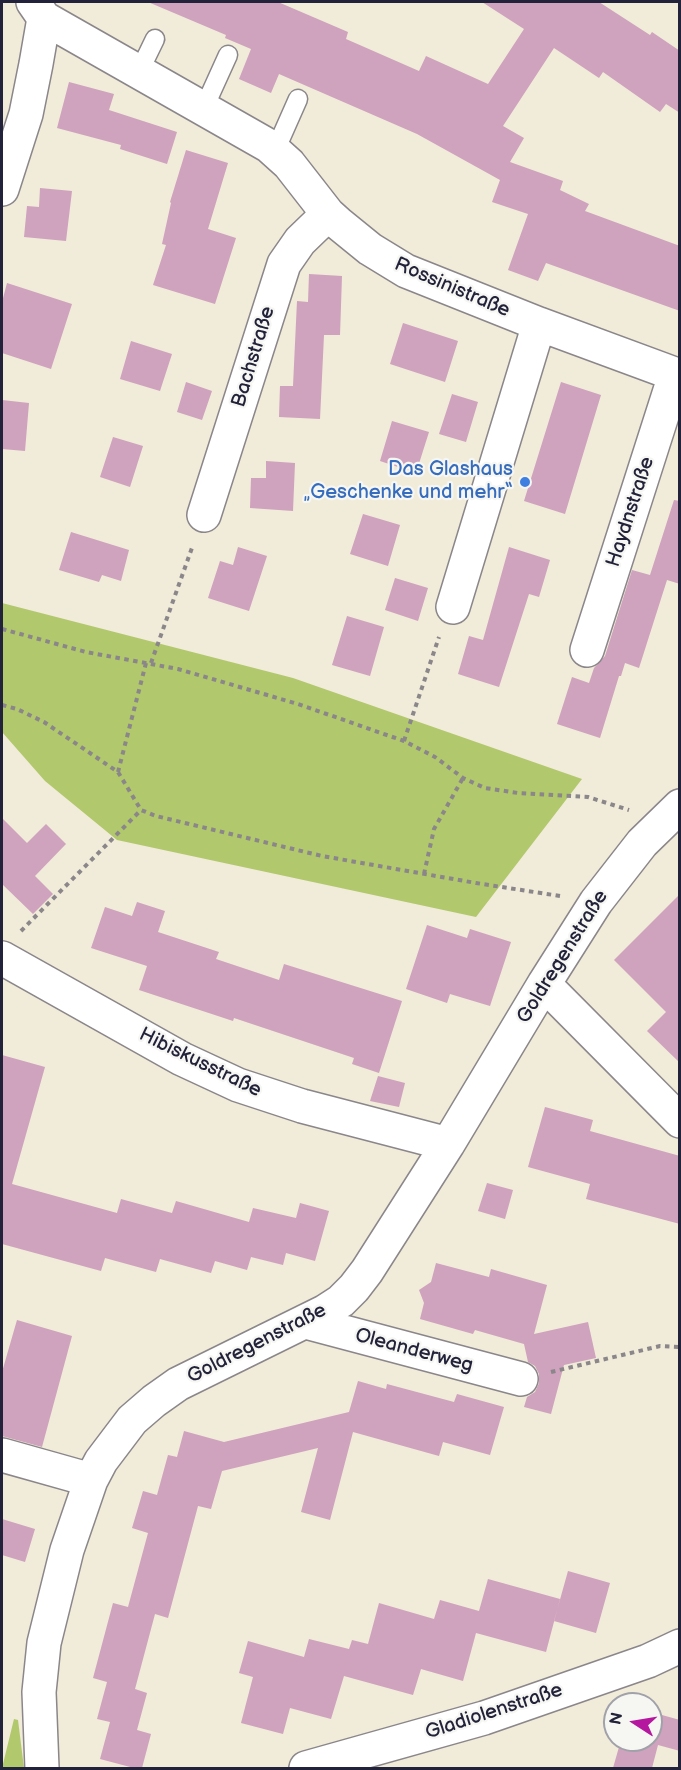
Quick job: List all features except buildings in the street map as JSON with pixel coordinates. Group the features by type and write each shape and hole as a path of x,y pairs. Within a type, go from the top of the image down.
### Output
{"street":[{"name":"Rossinistraße","path":"39,10 139,72 275,151 290,164 328,214 359,242 406,272 677,376"},
{"path":"2,189 26,114 39,10"},
{"name":"Bachstraße","path":"204,515 280,273 294,248 328,214"},
{"path":"453,607 539,324"},
{"name":"Haydnstraße","path":"587,650 677,376"},
{"name":"Goldregenstraße","path":"42,1768 39,1692 44,1643 67,1550 91,1480 100,1461 132,1420 178,1384 306,1322 341,1301 354,1288 448,1144 596,902 626,863 670,815"},
{"name":"Hibiskusstraße","path":"10,946 182,1059 238,1085 302,1106 448,1144"},
{"path":"544,984 680,1121"},
{"name":"Oleanderweg","path":"306,1322 521,1379"},
{"path":"2,1455 91,1480"},
{"name":"Gladiolenstraße","path":"306,1768 484,1718 648,1661 680,1646"}],"lane":[{"path":"139,72 155,39"},
{"path":"204,108 228,55"},
{"path":"275,151 298,99"}],"path":[{"path":"118,772 148,663 204,515"},
{"path":"404,741 436,643 453,607"},
{"path":"2,628 78,650 178,669 275,697 404,741 435,757 463,778 485,788 505,792 588,797 624,808 670,815"},
{"path":"2,705 17,709 44,722 118,772 141,810 174,821 298,850 424,874 596,902"},
{"path":"424,874 434,829 463,778"},
{"path":"10,946 141,810"},
{"path":"521,1379 660,1346 680,1347"}],"green space":[{"path":"2,603 293,678 582,779 476,917 117,840 45,781 2,732"},
{"path":"14,1719 18,1720 24,1768 2,1768"}],"place":[{"name":"Das Glashaus „Geschenke und mehr“","path":"525,482"}]}
